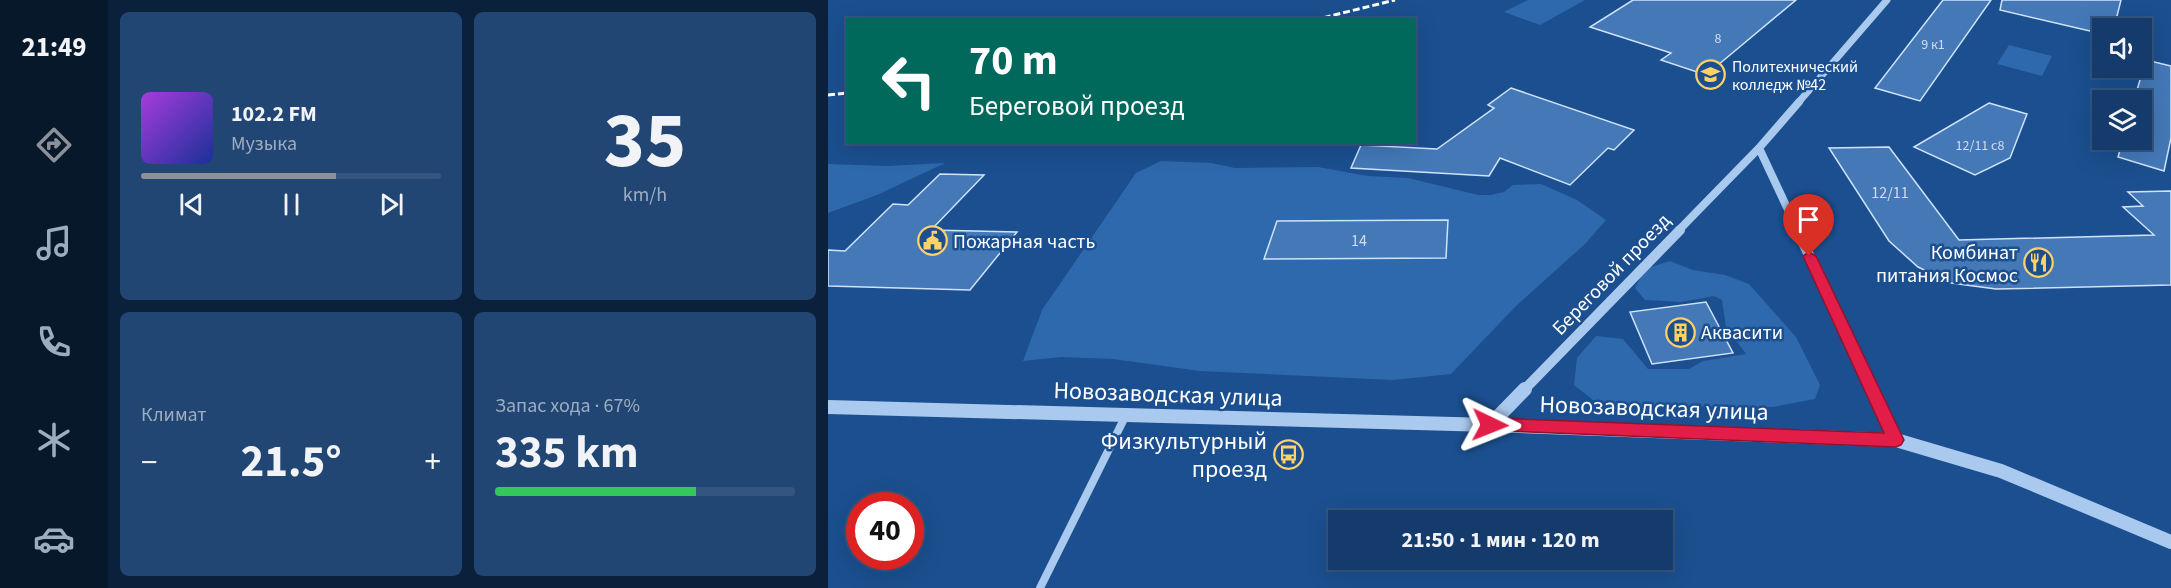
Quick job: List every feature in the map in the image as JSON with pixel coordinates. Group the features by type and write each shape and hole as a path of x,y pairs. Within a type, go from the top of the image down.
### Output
{"street":[{"name":"Береговой проезд","path":"1490,425 1758,148 1887,0"},
{"path":"1758,148 1896,440"},
{"name":"Новозаводская улица","path":"828,406 1490,425 1896,440 1928,447 2000,472 2171,542"},
{"path":"1040,588 1125,416"}],"shaded area":[{"path":"1528,0 1585,0 1540,25 1504,12"},
{"path":"2009,45 2052,56 2042,76 1997,64"},
{"path":"1161,161 1211,163 1235,168 1318,167 1368,176 1408,178 1478,195 1504,192 1513,185 1541,184 1577,200 1606,220 1585,244 1516,306 1451,374 1393,380 1200,371 1113,359 1061,357 1023,361 1042,310 1136,173","holes":["1448,220 1445,258 1265,259 1277,221"]},
{"path":"945,163 877,195 828,213 828,164 888,166"},
{"path":"1670,261 1693,270 1725,275 1749,284 1796,337 1820,385 1815,399 1773,407 1640,406 1593,400 1574,385 1577,358 1596,336 1623,339 1648,369 1689,369 1703,361 1746,354 1726,327 1722,300 1714,296 1681,302 1645,300 1635,288 1645,269"}],"building":[{"path":"1633,0 1796,0 1706,75 1661,60 1671,53 1590,27"},
{"path":"1943,0 1991,0 1920,101 1875,88"},
{"path":"2002,0 2121,0 2116,18 2092,18 2092,31 2000,10"},
{"path":"2152,61 2171,66 2171,138 2164,171 2118,157 2120,150 2152,150 2152,90 2137,90 2141,78 2152,78"},
{"path":"1511,88 1634,130 1614,150 1608,148 1570,185 1500,158 1489,176 1351,168 1361,145 1437,149 1494,108 1488,105"},
{"path":"1989,103 2027,114 2010,158 1975,175 1914,147"},
{"path":"1889,147 1959,240 2154,235 2123,207 2143,206 2128,192 2171,191 2171,285 1996,289 1951,283 1918,267 1889,241 1829,148"},
{"name":"Пожарная часть","path":"940,174 984,175 931,230 1017,232 970,290 828,286 828,250 845,251 893,204 908,205"},
{"path":"1448,220 1446,258 1264,259 1277,221"},
{"name":"Аквасити","path":"1706,302 1733,353 1652,364 1630,312"}],"railway":[{"path":"1322,18 1395,0"},
{"path":"828,95 846,93"}],"place":[{"name":"Политехнический колледж №42","path":"1711,75"},
{"name":"Пожарная часть","path":"932,241"},
{"name":"Комбинат питания Космос","path":"2039,263"},
{"name":"Аквасити","path":"1680,332"},
{"name":"Физкультурный проезд","path":"1288,455"}],"route":[{"path":"1490,425 1896,440 1809,256"}]}
